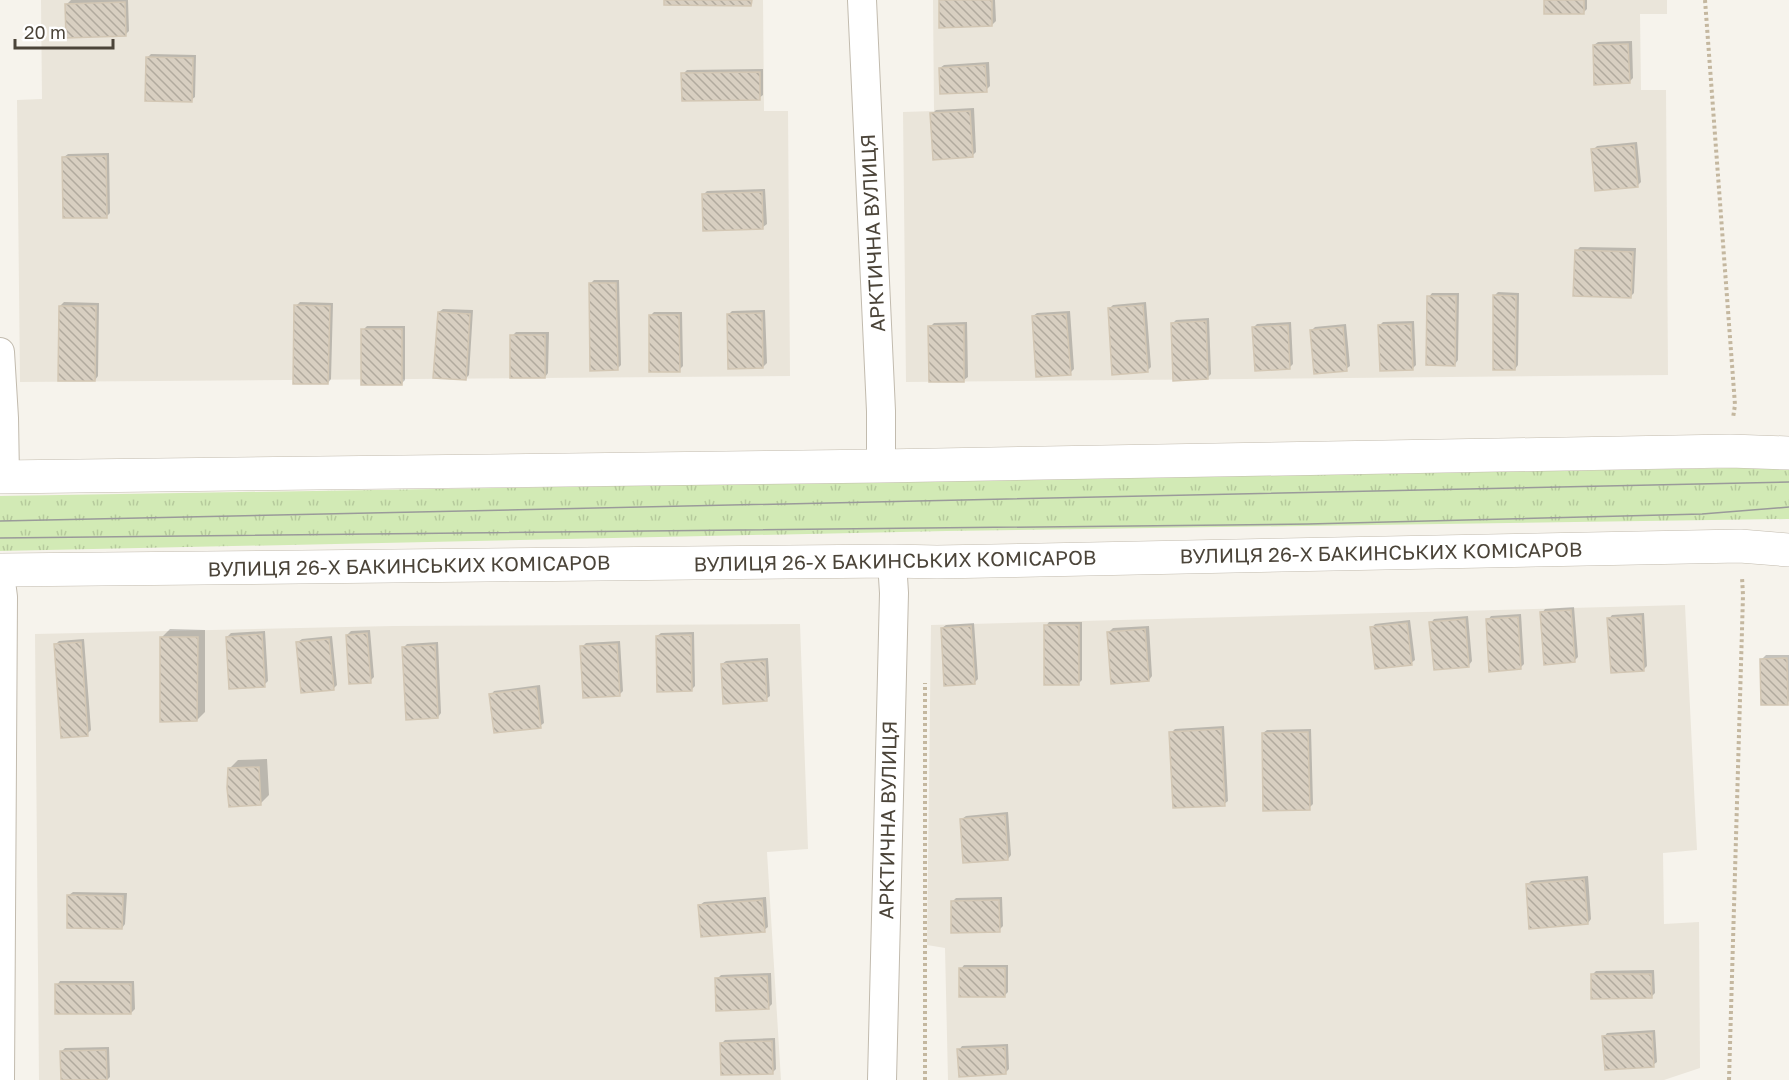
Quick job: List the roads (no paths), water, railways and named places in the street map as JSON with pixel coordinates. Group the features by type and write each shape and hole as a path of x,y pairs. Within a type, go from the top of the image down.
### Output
{"street":[{"name":"АРКТИЧНА ВУЛИЦЯ","path":"862,0 881,466"},
{"path":"0,352 4,418 3,477 1718,452 1789,453"},
{"name":"ВУЛИЦЯ 26-Х БАКИНСЬКИХ КОМІСАРОВ","path":"0,572 937,562 1740,546 1789,550"},
{"name":"АРКТИЧНА ВУЛИЦЯ","path":"882,1080 894,593 892,561"},
{"path":"0,572 3,597 0,1080"}],"tram line":[{"path":"0,521 1789,482"},
{"path":"0,538 1308,524 1702,514 1789,507"}]}
